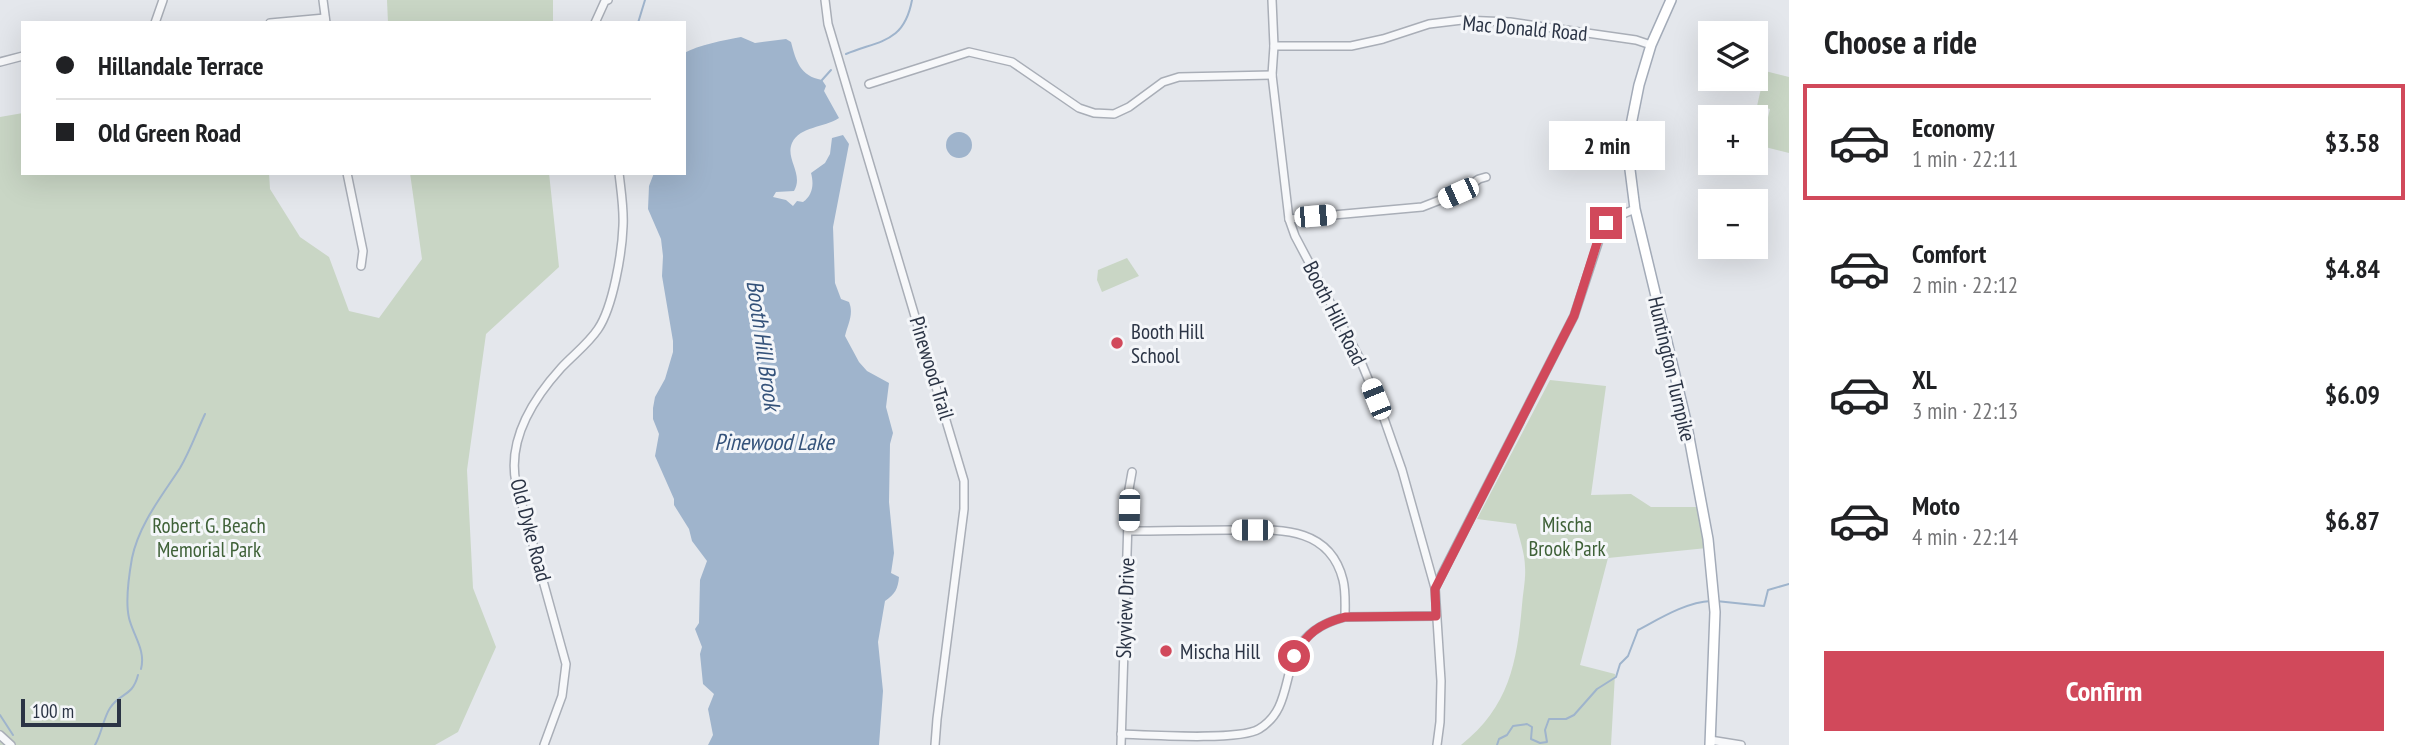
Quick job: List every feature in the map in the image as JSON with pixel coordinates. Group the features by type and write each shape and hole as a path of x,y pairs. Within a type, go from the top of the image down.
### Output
{"main road":[{"name":"Huntington Turnpike","path":"1671,0 1651,45 1639,85 1629,135 1629,171 1635,209 1693,456 1708,539 1715,612 1710,742"}],"street":[{"path":"156,21 163,0"},
{"path":"307,21 326,20 323,0"},
{"path":"596,21 605,1 608,0"},
{"name":"Pinewood Trail","path":"825,0 828,24 964,481 964,509 935,745"},
{"name":"Booth Hill Road","path":"1272,0 1272,75 1289,219 1295,236 1359,357 1381,411 1402,470 1435,589 1441,681 1437,745"},
{"name":"Mac Donald Road","path":"1274,46 1351,46 1429,24 1462,20 1510,22 1636,40 1651,45"},
{"path":"869,84 969,52 1012,62 1079,108 1094,113 1114,114 1129,107 1163,82 1179,77 1272,75"},
{"path":"0,62 21,57"},
{"path":"347,175 363,251 361,266"},
{"name":"Old Dyke Road","path":"544,745 562,696 566,664 516,483 515,453 520,431 534,404 560,370 599,328 609,307 623,228 619,175"},
{"path":"1289,219 1422,207 1458,193 1486,177"},
{"path":"1435,589 1574,316 1602,228 1611,219 1635,209"},
{"name":"Skyview Drive","path":"1121,745 1129,489 1132,472"},
{"path":"1128,531 1277,530 1308,537 1327,551 1338,568 1343,580 1345,617"},
{"path":"1121,734 1246,734 1259,729 1276,711 1294,656 1308,634 1345,617 1436,616"},
{"path":"0,735 11,745"},
{"path":"1710,742 1741,745"}],"green space":[{"path":"387,0 553,0 553,21 388,21"},
{"path":"1768,72 1789,77 1789,153 1768,148 1770,109 1768,105 1757,105 1760,91 1768,91"},
{"name":"Robert G. Beach Memorial Park","path":"21,113 21,175 269,175 270,189 300,237 329,257 349,311 379,318 422,259 410,175 549,175 559,267 486,334 467,470 473,588 496,647 458,732 435,745 0,745 0,117"},
{"path":"1127,258 1139,276 1102,292 1097,280 1098,270"},
{"name":"Mischa Brook Park","path":"1550,380 1606,386 1591,495 1631,494 1651,507 1699,507 1707,548 1608,558 1580,665 1615,674 1611,745 1461,745 1490,715 1508,682 1517,646 1525,576 1524,556 1516,524 1477,519"}],"water":[{"name":"Pinewood Lake","path":"741,37 755,43 786,39 791,42 800,67 809,75 822,80 826,86 824,91 839,118 806,130 796,137 790,149 797,179 794,191 776,192 773,197 786,200 793,206 797,201 803,202 812,189 811,173 825,163 830,154 832,138 843,135 849,144 833,227 835,283 841,299 849,302 851,311 845,336 859,362 867,371 889,383 886,407 893,433 890,444 889,502 894,553 891,573 899,577 895,591 885,601 878,642 883,691 879,745 708,745 713,735 708,709 714,694 703,684 700,654 702,647 695,629 699,623 700,580 707,561 692,541 689,529 674,505 674,499 655,456 659,434 653,419 653,408 655,397 665,379 673,352 673,341 662,276 661,239 648,209 649,186 653,175 686,175 686,52 704,45"},
{"path":"959,132 968,136 972,145 968,154 959,158 950,154 946,145 950,136"}],"waterway":[{"name":"Booth Hill Brook","path":"639,21 645,0"},
{"path":"846,54 880,42 897,32 903,25 912,0"},
{"path":"822,80 831,70"},
{"path":"141,669 142,655 128,611 128,588 135,546 146,522 184,461 205,414"},
{"path":"1716,601 1764,606 1768,590 1789,584"},
{"path":"1497,745 1499,739 1507,735 1513,726 1527,724 1532,727 1531,739 1540,743 1547,742 1545,730 1549,719 1566,719 1574,715 1597,689 1616,677 1638,630 1682,608 1711,601"},
{"path":"95,745 110,708 132,688 138,675"},
{"path":"0,715 13,735"}],"place":[{"name":"Booth Hill School","path":"1117,343"},
{"name":"Mischa Hill","path":"1166,651"}],"route":[{"path":"1294,656 1308,634 1345,617 1436,616 1435,589 1574,316 1602,228 1606,223"}]}
